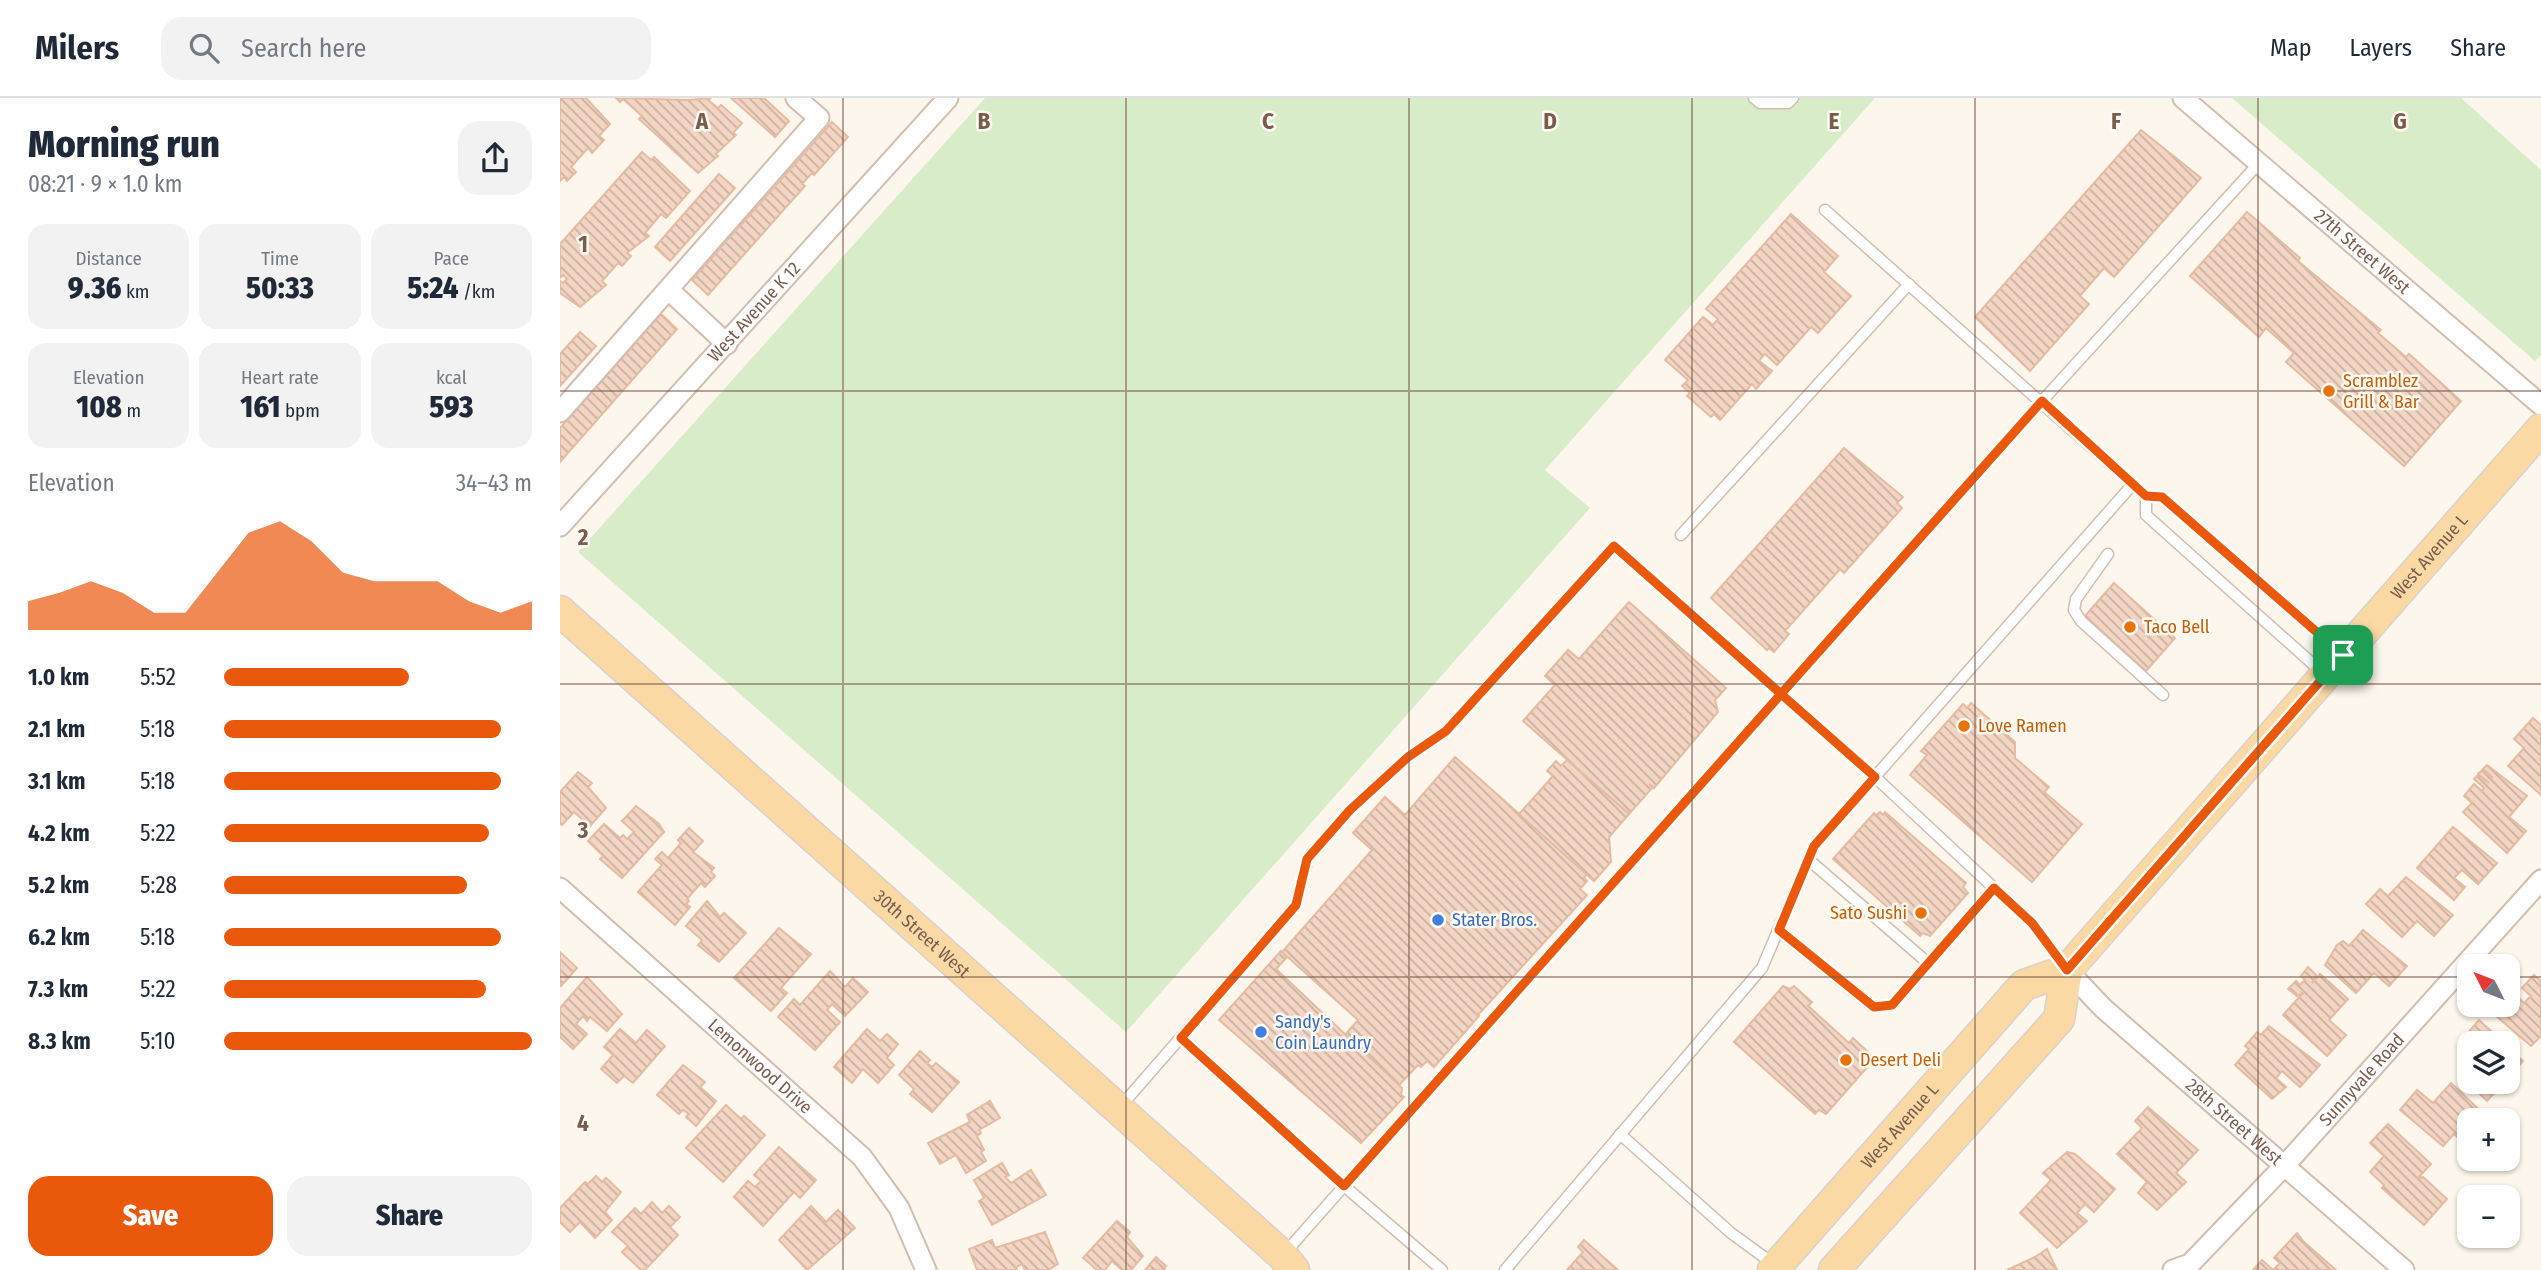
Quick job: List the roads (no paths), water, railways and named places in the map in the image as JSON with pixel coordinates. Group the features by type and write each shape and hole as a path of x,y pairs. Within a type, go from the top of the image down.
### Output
{"main road":[{"name":"West Avenue L","path":"1775,1268 2024,985 2067,970 2541,429"},
{"name":"30th Street West","path":"560,611 1288,1263 1309,1270"},
{"path":"1835,1269 2059,1019 2067,970"}],"street":[{"path":"560,412 670,291 819,118 796,98"},
{"name":"West Avenue K 12","path":"560,526 948,98"},
{"name":"27th Street West","path":"2183,98 2541,405"},
{"path":"670,291 727,344"},
{"name":"Sunnyvale Road","path":"2173,1270 2190,1264 2286,1164 2541,880"},
{"name":"Lemonwood Drive","path":"560,888 862,1157 899,1208 926,1270"},
{"name":"28th Street West","path":"2067,970 2103,1009 2286,1164 2404,1270"}],"lane":[{"path":"1754,98 1760,103 1788,103 1793,98"},
{"path":"1288,1263 1344,1186 2042,401 2259,163"},
{"path":"1825,210 2146,496 2162,497 2334,665"},
{"path":"1681,535 1909,284"},
{"path":"1505,1270 1762,968 1814,846 2133,484"},
{"path":"2146,496 2146,515 2334,665"},
{"path":"1118,1110 1296,905 1307,859 1342,820 1408,757 1446,731 1614,546 1875,777 2032,923 2067,970"},
{"path":"2108,554 2076,598 2074,610 2081,621 2163,695"},
{"path":"1808,860 1928,962"},
{"path":"1779,930 1874,1007 1892,1005 1994,888"},
{"path":"1181,1038 1344,1186 1442,1270"},
{"path":"1620,1134 1731,1233 1775,1268"}],"place":[{"name":"Scramblez Grill & Bar","path":"2329,391"},
{"name":"Taco Bell","path":"2130,627"},
{"name":"Love Ramen","path":"1964,726"},
{"name":"Sato Sushi","path":"1921,913"},
{"name":"Stater Bros.","path":"1438,920"},
{"name":"Sandy's Coin Laundry","path":"1261,1032"},
{"name":"Desert Deli","path":"1846,1060"}]}
